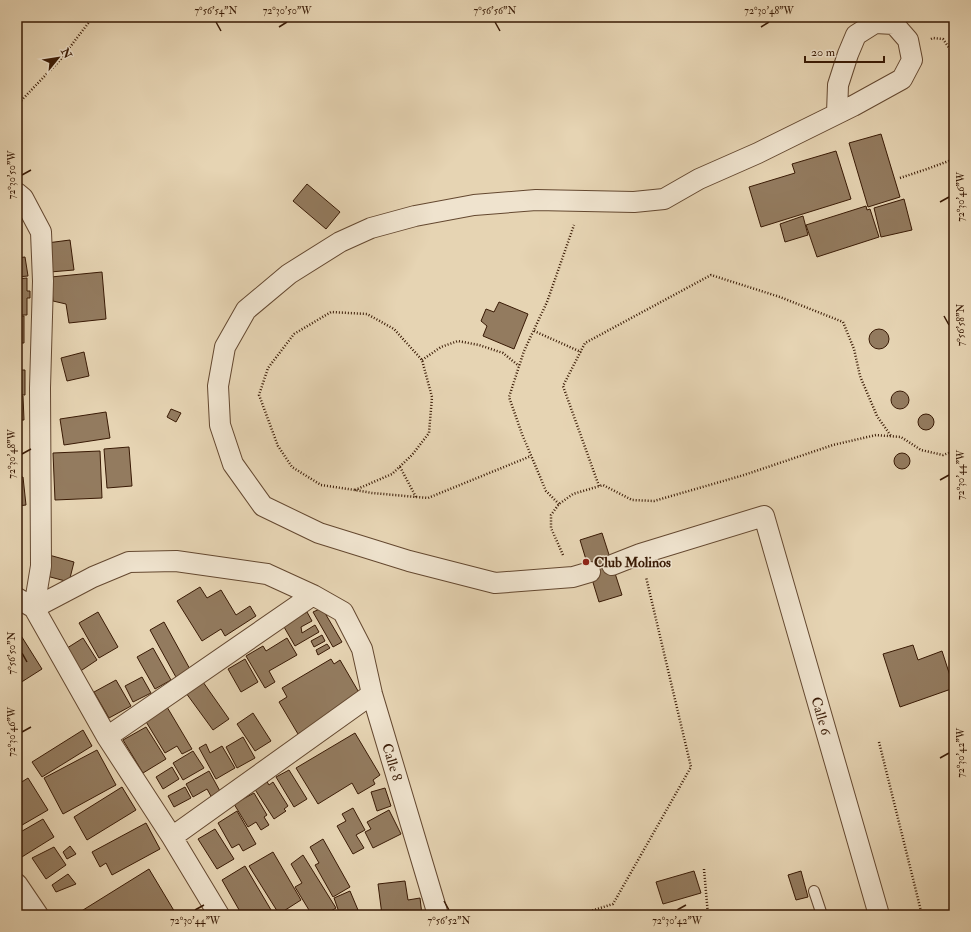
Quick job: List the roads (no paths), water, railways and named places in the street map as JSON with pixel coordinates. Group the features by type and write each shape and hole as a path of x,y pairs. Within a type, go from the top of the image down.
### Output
{"street":[{"path":"582,575 495,583 409,561 319,533 263,506 233,464 220,425 218,386 225,347 246,310 289,274 340,242 370,228 415,216 474,205 536,200 634,202 664,199 699,179 758,153 852,106 902,79 912,60 908,40 894,24 875,23 856,35 838,85 837,113"},
{"path":"17,193 23,198 41,232 43,281 40,388 41,566 34,608"},
{"name":"Calle 6","path":"612,565 640,554 764,516 879,915"},
{"path":"34,608 93,577 129,562 176,561 267,574 313,595"},
{"path":"107,737 313,595"},
{"name":"Calle 8","path":"313,595 343,612 362,649 372,694 438,915"},
{"path":"17,598 34,608 107,737 172,836 219,915"},
{"path":"172,836 372,694"},
{"path":"17,884 38,915"}],"lane":[{"path":"814,890 822,915"}],"place":[{"name":"Club Molinos","path":"586,562"}]}
